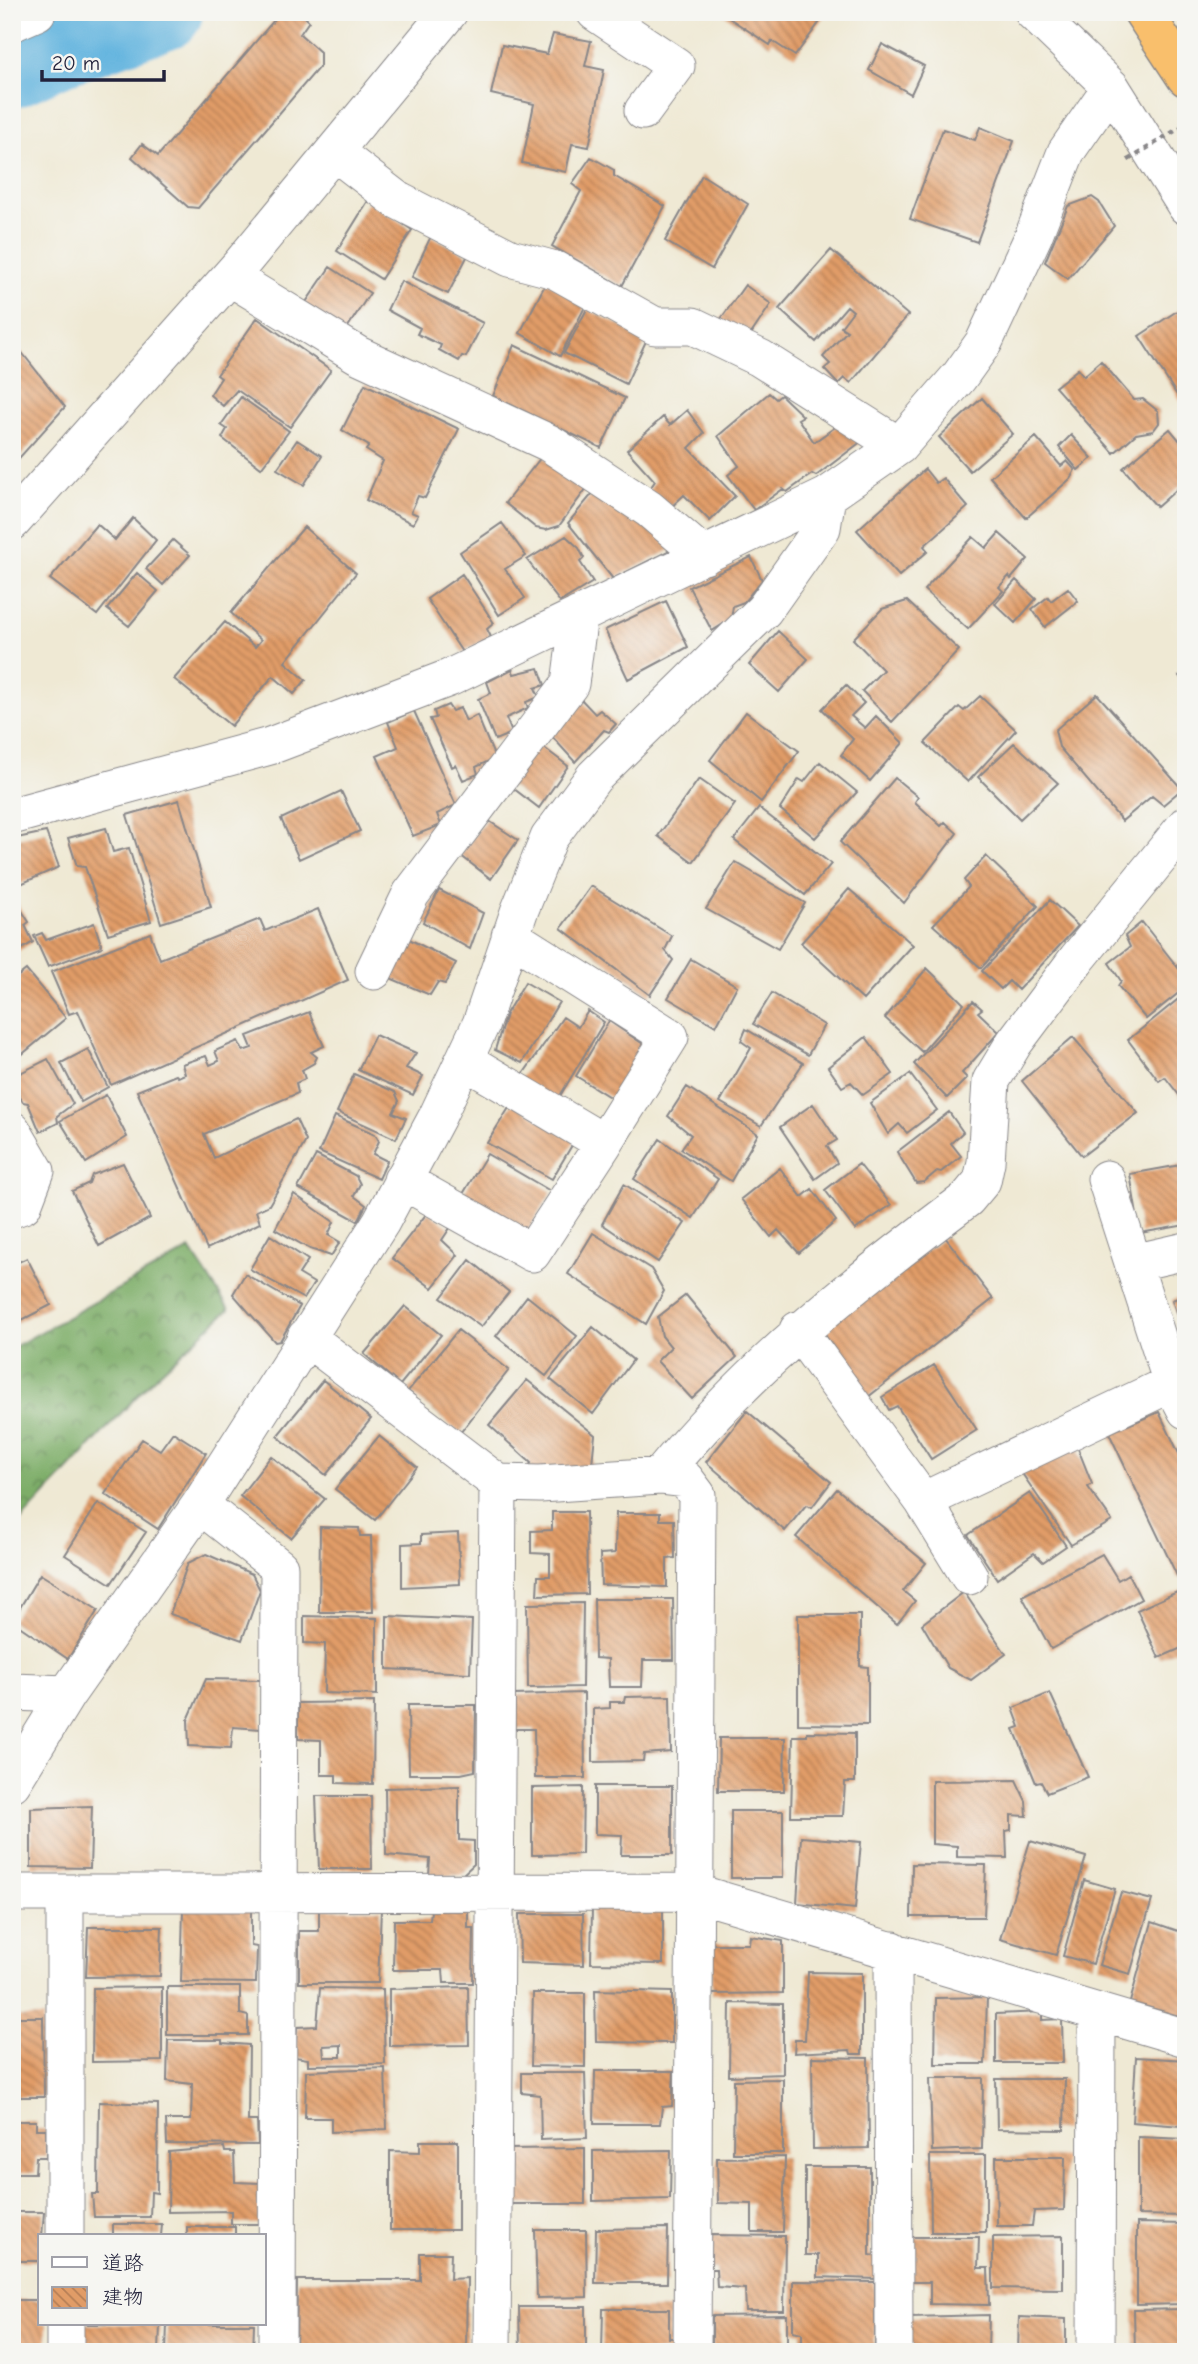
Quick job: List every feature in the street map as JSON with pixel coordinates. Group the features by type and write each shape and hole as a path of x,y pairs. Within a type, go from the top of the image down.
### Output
{"highway":[{"path":"1143,12 1186,78"}],"street":[{"path":"12,23 37,12"},
{"path":"12,522 230,277 336,153 449,12"},
{"path":"595,12 676,66 643,111"},
{"path":"1033,12 1111,87 1186,206"},
{"path":"12,816 270,746 449,678 827,496 899,446 959,377 984,342 1033,237 1066,152 1111,87"},
{"path":"336,153 397,200 510,258 555,270 655,326 693,326 760,358 899,446"},
{"path":"230,277 358,355 549,443 649,509 704,555"},
{"path":"12,1783 67,1694 200,1505 381,1222 481,1024 510,936 549,838 594,777 764,610 822,528 827,496"},
{"path":"374,971 411,894 570,684 579,615"},
{"path":"660,1476 701,1425 798,1330 967,1199 982,1181 986,1161 990,1080 1013,1043 1077,959 1186,825"},
{"path":"402,1180 532,1254 670,1037 510,936"},
{"path":"464,1060 604,1143"},
{"path":"12,1130 36,1171 23,1205 12,1209"},
{"path":"923,1501 1179,1396 1106,1179"},
{"path":"1133,1263 1186,1251"},
{"path":"798,1330 923,1501 969,1576"},
{"path":"306,1337 498,1483 540,1484 660,1476 685,1479 697,1495 692,2352"},
{"path":"492,2352 498,1483"},
{"path":"200,1505 279,1567 277,2352"},
{"path":"12,1692 67,1694"},
{"path":"12,1893 494,1890 693,1892 1186,2038"},
{"path":"65,1893 65,2234"},
{"path":"893,1950 894,2352"},
{"path":"1096,2352 1097,2013"},
{"path":"65,2326 65,2352"}],"path":[{"path":"1128,160 1186,124"}],"green space":[{"path":"190,1249 229,1309 152,1380 12,1530 12,1348"}],"building":[{"path":"281,12 300,12 309,21 300,34 320,52 320,66 198,208 188,207 132,157 142,144 158,156"},
{"path":"720,12 827,12 795,56 772,41 770,45"},
{"path":"553,34 591,41 585,66 604,70 589,147 572,144 566,172 522,163 534,104 491,94 502,45 547,54"},
{"path":"882,44 924,66 911,94 869,70"},
{"path":"980,127 1014,141 977,242 910,219 943,129 975,140"},
{"path":"591,157 614,170 614,176 665,206 622,286 552,246 581,191 572,184"},
{"path":"702,175 748,204 712,269 665,241"},
{"path":"1092,197 1099,202 1114,226 1068,279 1045,262 1068,206"},
{"path":"368,201 412,230 381,279 337,251"},
{"path":"431,236 468,255 448,294 412,277"},
{"path":"831,250 908,315 851,383 844,378 838,384 824,369 830,364 823,357 847,331 841,327 853,311 847,306 816,342 779,309"},
{"path":"330,267 370,293 344,333 302,308"},
{"path":"401,281 483,323 466,357 462,356 459,361 439,350 441,345 417,334 420,328 387,310"},
{"path":"547,281 587,303 560,356 520,333"},
{"path":"745,285 771,304 751,334 718,323"},
{"path":"1186,305 1186,409 1139,336"},
{"path":"587,309 647,339 626,384 564,353"},
{"path":"257,318 331,370 290,427 237,390 223,406 210,395 221,378 217,375"},
{"path":"12,340 65,407 12,466"},
{"path":"514,345 625,398 601,448 493,396"},
{"path":"1101,361 1134,400 1143,399 1158,411 1159,423 1153,431 1136,434 1114,453 1055,387 1078,369 1084,376"},
{"path":"365,384 459,429 425,498 418,496 411,512 418,515 413,524 366,500 383,461 366,450 369,446 342,430"},
{"path":"769,393 776,399 781,395 803,416 798,419 814,442 841,423 862,441 816,476 812,474 787,492 783,489 754,510 728,475 739,466 718,436"},
{"path":"241,397 289,431 261,468 222,438 227,429 221,425"},
{"path":"982,398 1013,434 970,471 939,437"},
{"path":"687,410 704,433 689,448 735,496 710,521 684,495 668,510 649,490 655,481 627,450 663,417 670,425"},
{"path":"1170,429 1186,448 1186,481 1157,507 1123,468"},
{"path":"1071,435 1092,458 1078,470 1059,447"},
{"path":"1036,437 1061,466 1067,461 1075,470 1070,479 1026,518 990,477"},
{"path":"297,440 322,456 304,485 277,469"},
{"path":"542,456 589,485 559,526 546,530 536,528 505,503"},
{"path":"925,469 936,483 943,478 968,507 924,546 928,551 899,576 857,530"},
{"path":"593,493 680,545 613,579 568,523"},
{"path":"133,518 156,540 97,615 50,579 97,524 115,540"},
{"path":"502,523 526,556 505,569 525,598 499,615 460,552"},
{"path":"304,527 356,573 285,662 306,680 294,694 273,676 231,726 174,679 225,622 255,647 261,640 231,613"},
{"path":"999,533 1028,559 1011,579 1009,576 999,587 1003,591 968,629 924,590 973,537 986,548"},
{"path":"566,536 579,548 584,558 580,562 593,582 560,602 527,560"},
{"path":"173,540 190,555 163,585 146,569"},
{"path":"751,557 762,580 744,602 733,606 731,619 712,631 689,587"},
{"path":"137,573 158,591 129,626 107,609"},
{"path":"462,574 494,623 487,629 491,637 462,652 427,599"},
{"path":"1016,580 1036,599 1015,623 995,604"},
{"path":"1068,588 1078,601 1045,627 1032,609 1048,597 1051,601"},
{"path":"666,601 688,647 628,679 605,630"},
{"path":"907,601 959,650 892,722 862,691 883,670 853,639 882,609"},
{"path":"778,631 808,659 779,692 749,665"},
{"path":"539,668 545,685 535,688 539,697 526,702 528,708 506,718 512,733 495,740 478,699 491,693 487,682 512,669 514,674"},
{"path":"1186,670 1186,685 1179,676"},
{"path":"846,685 864,703 851,716 865,728 876,716 903,743 870,781 841,755 853,739 822,709"},
{"path":"1097,694 1182,789 1163,805 1152,796 1122,821 1059,747 1055,730"},
{"path":"980,696 1016,730 968,782 925,743 959,707 964,711"},
{"path":"579,697 595,714 600,710 616,724 609,732 604,730 575,762 547,731"},
{"path":"448,705 452,711 460,708 466,721 477,715 495,758 476,767 478,774 463,780 456,765 452,767 430,719 436,718 434,711"},
{"path":"414,711 456,805 437,814 441,825 413,836 377,756 398,747 388,722"},
{"path":"746,712 799,751 761,802 710,760"},
{"path":"1014,743 1058,783 1020,819 978,777"},
{"path":"539,744 568,766 539,808 509,785"},
{"path":"820,762 857,792 815,838 780,809 799,779 804,782"},
{"path":"895,778 918,797 915,802 941,826 945,822 957,833 904,903 840,842"},
{"path":"699,779 735,804 693,862 658,836"},
{"path":"341,791 360,831 299,859 281,819"},
{"path":"179,800 211,907 161,923 127,815"},
{"path":"759,808 831,864 805,895 734,840"},
{"path":"486,819 518,840 491,879 460,855"},
{"path":"106,828 113,852 129,848 151,921 108,934 85,867 77,866 68,838"},
{"path":"46,832 59,867 14,887 12,839"},
{"path":"986,856 1038,906 981,968 933,925 969,887 964,880"},
{"path":"735,862 805,903 778,949 706,909"},
{"path":"591,886 672,936 665,950 673,960 650,995 561,928"},
{"path":"849,889 913,945 863,1000 801,943"},
{"path":"439,890 483,913 470,949 423,922"},
{"path":"12,895 29,922 25,925 33,942 12,955"},
{"path":"1050,900 1078,926 1018,990 1009,981 1001,989 982,971"},
{"path":"318,909 348,980 111,1085 78,1011 69,1014 51,972 150,933 160,959 260,919 265,931"},
{"path":"1142,922 1186,978 1186,987 1146,1019 1118,986 1121,981 1109,963 1130,947 1125,936"},
{"path":"94,923 102,947 48,967 34,936 42,933 46,940"},
{"path":"409,939 456,963 445,984 438,982 430,995 390,978"},
{"path":"691,959 737,986 716,1026 668,998"},
{"path":"927,968 964,1004 922,1052 885,1018"},
{"path":"26,970 66,1018 20,1056 12,1046 12,981"},
{"path":"525,982 559,1002 522,1063 495,1050 506,1014"},
{"path":"772,993 824,1025 808,1055 753,1024"},
{"path":"1182,996 1186,1001 1186,1104 1165,1077 1159,1081 1128,1040"},
{"path":"973,1001 982,1009 978,1012 999,1032 962,1073 967,1078 947,1098 914,1064"},
{"path":"588,1011 604,1022 557,1101 519,1080 563,1017 578,1027"},
{"path":"309,1012 324,1046 311,1052 317,1057 314,1063 302,1070 305,1079 296,1083 298,1093 204,1134 214,1158 296,1119 306,1141 269,1205 256,1211 260,1223 207,1249 137,1091 185,1074 182,1064 206,1056 210,1065 219,1061 215,1051 238,1041 243,1051 252,1048 247,1036"},
{"path":"609,1021 649,1048 616,1101 576,1076"},
{"path":"746,1029 803,1063 761,1126 720,1102 751,1048 741,1041"},
{"path":"375,1035 416,1053 406,1068 423,1076 413,1095 358,1070"},
{"path":"866,1037 893,1074 863,1095 851,1082 842,1087 828,1067"},
{"path":"1073,1037 1138,1113 1082,1156 1022,1081"},
{"path":"88,1049 108,1087 81,1102 61,1063"},
{"path":"48,1059 73,1104 57,1116 58,1123 40,1132 28,1103 23,1102 12,1084 12,1077"},
{"path":"354,1074 395,1092 399,1101 393,1113 406,1118 396,1139 337,1112"},
{"path":"910,1074 937,1110 907,1133 899,1124 888,1134 870,1103"},
{"path":"687,1087 758,1134 731,1181 681,1149 691,1135 668,1116"},
{"path":"106,1095 127,1137 86,1163 60,1121"},
{"path":"512,1103 575,1140 552,1179 487,1143"},
{"path":"813,1104 837,1140 827,1146 837,1163 815,1179 780,1127"},
{"path":"949,1112 963,1132 951,1143 961,1156 941,1172 937,1171 924,1182 916,1183 897,1152"},
{"path":"335,1116 375,1134 379,1141 373,1154 387,1161 379,1179 319,1152"},
{"path":"660,1139 718,1179 693,1218 634,1179"},
{"path":"487,1154 552,1192 527,1232 463,1194"},
{"path":"316,1155 356,1176 360,1184 354,1196 366,1205 358,1221 298,1188"},
{"path":"123,1163 150,1218 99,1246 72,1191 89,1183 92,1175"},
{"path":"859,1164 891,1205 855,1230 825,1190"},
{"path":"1186,1164 1186,1225 1140,1233 1130,1174"},
{"path":"780,1168 802,1197 812,1189 836,1221 799,1253 778,1230 771,1237 741,1199"},
{"path":"624,1184 685,1223 658,1262 602,1224"},
{"path":"294,1194 334,1222 328,1235 340,1242 331,1256 310,1249 275,1229"},
{"path":"428,1212 450,1228 442,1240 458,1255 432,1288 392,1258"},
{"path":"593,1233 651,1269 664,1291 646,1324 568,1274"},
{"path":"270,1235 308,1260 299,1274 314,1283 304,1299 250,1269"},
{"path":"945,1237 993,1299 868,1397 820,1328"},
{"path":"27,1258 51,1305 12,1325 12,1265"},
{"path":"470,1260 509,1292 481,1327 441,1298"},
{"path":"245,1274 300,1306 280,1341 275,1342 233,1294"},
{"path":"686,1295 737,1357 692,1399 657,1361 671,1347 662,1336 658,1317"},
{"path":"1186,1295 1186,1340 1185,1340 1172,1300"},
{"path":"527,1296 577,1336 546,1376 496,1336"},
{"path":"405,1306 441,1335 400,1385 364,1354"},
{"path":"593,1327 633,1360 593,1414 550,1379"},
{"path":"458,1330 509,1370 460,1433 408,1391"},
{"path":"934,1365 977,1430 931,1459 897,1406 889,1410 882,1397"},
{"path":"323,1380 371,1419 326,1475 277,1436"},
{"path":"527,1380 595,1435 591,1473 525,1474 531,1463 489,1425"},
{"path":"747,1411 831,1482 812,1507 806,1505 785,1531 706,1462"},
{"path":"1159,1412 1186,1468 1186,1574 1178,1578 1109,1433"},
{"path":"173,1432 206,1453 158,1529 105,1494 142,1439 160,1450"},
{"path":"379,1436 417,1467 375,1520 335,1489"},
{"path":"1077,1446 1092,1484 1088,1487 1112,1521 1071,1545 1021,1472"},
{"path":"271,1456 325,1499 291,1538 240,1496"},
{"path":"837,1489 926,1563 903,1591 915,1601 897,1624 796,1537"},
{"path":"1030,1493 1066,1546 1043,1562 1034,1553 997,1579 968,1535"},
{"path":"98,1503 146,1532 111,1584 65,1555"},
{"path":"552,1512 586,1512 587,1594 537,1595 538,1576 550,1576 550,1554 531,1553 531,1531 552,1530"},
{"path":"616,1513 660,1513 660,1520 674,1520 675,1558 667,1559 667,1587 601,1585 600,1554 615,1553"},
{"path":"320,1527 359,1528 360,1536 371,1536 373,1612 319,1612"},
{"path":"458,1533 460,1584 402,1587 402,1544 421,1543 421,1535"},
{"path":"206,1554 252,1574 260,1590 242,1640 170,1614 188,1563"},
{"path":"1102,1554 1118,1580 1128,1574 1141,1599 1051,1649 1022,1596"},
{"path":"40,1574 98,1610 68,1659 12,1621"},
{"path":"1186,1588 1186,1646 1159,1658 1137,1610"},
{"path":"964,1592 1006,1654 971,1680 948,1668 922,1624"},
{"path":"594,1599 673,1599 674,1660 643,1660 642,1687 609,1687 608,1659 595,1658"},
{"path":"583,1603 582,1687 528,1688 527,1604"},
{"path":"798,1615 860,1615 860,1666 868,1667 868,1725 798,1724"},
{"path":"304,1616 377,1618 377,1695 324,1693 325,1644 304,1643"},
{"path":"387,1616 472,1620 470,1673 387,1669"},
{"path":"206,1679 262,1680 261,1729 233,1727 231,1748 189,1746 188,1720"},
{"path":"584,1693 585,1778 535,1778 534,1729 514,1729 514,1695"},
{"path":"1050,1693 1088,1777 1047,1793 1041,1782 1036,1783 1014,1729 1020,1727 1013,1708"},
{"path":"670,1696 671,1752 644,1754 643,1761 593,1762 593,1709 610,1708 610,1702 624,1702 625,1697"},
{"path":"374,1702 373,1784 336,1783 336,1775 321,1775 321,1740 298,1739 298,1703"},
{"path":"408,1705 476,1705 475,1771 461,1774 409,1774"},
{"path":"807,1732 855,1733 855,1782 845,1782 843,1816 791,1816 793,1736 807,1736"},
{"path":"719,1738 785,1738 784,1791 718,1791"},
{"path":"1016,1780 1026,1801 1027,1816 1011,1815 1011,1830 1006,1831 1007,1858 957,1857 957,1846 932,1844 932,1781"},
{"path":"459,1786 459,1840 474,1841 474,1864 462,1875 429,1876 430,1859 386,1855 385,1788"},
{"path":"595,1786 672,1786 672,1855 621,1855 622,1835 595,1834"},
{"path":"583,1787 582,1854 532,1855 532,1788"},
{"path":"316,1796 371,1796 372,1869 319,1869"},
{"path":"92,1806 90,1868 31,1867 31,1808"},
{"path":"731,1811 783,1811 783,1878 731,1878"},
{"path":"801,1837 861,1842 855,1909 797,1903"},
{"path":"1030,1841 1086,1857 1056,1955 1000,1939"},
{"path":"912,1864 986,1865 984,1917 911,1917"},
{"path":"1084,1880 1115,1889 1093,1964 1063,1956"},
{"path":"1121,1892 1152,1900 1130,1974 1099,1965"},
{"path":"592,1907 663,1909 663,1964 591,1963"},
{"path":"183,1909 251,1910 251,1946 257,1947 256,1983 181,1982"},
{"path":"319,1909 381,1909 378,1983 299,1983 299,1931 319,1931"},
{"path":"431,1911 468,1911 468,1928 474,1928 473,1983 444,1983 443,1970 393,1970 394,1920 430,1920"},
{"path":"519,1914 583,1914 584,1965 520,1963"},
{"path":"1152,1922 1184,1933 1186,2018 1130,2002"},
{"path":"88,1927 162,1927 160,1976 86,1977"},
{"path":"750,1936 783,1941 783,1993 712,1994 712,1944 749,1944"},
{"path":"808,1972 862,1973 862,2054 851,2054 850,2050 794,2053 795,2040 805,2040"},
{"path":"162,1987 162,2061 92,2062 93,1988"},
{"path":"167,1987 240,1987 240,2014 248,2016 248,2035 167,2035"},
{"path":"468,1987 469,2045 389,2046 389,1989"},
{"path":"320,1988 383,1989 385,2064 308,2065 308,2059 295,2057 297,2027 317,2026","holes":["341,2045 341,2057 324,2057 323,2046"]},
{"path":"595,1990 672,1992 672,2043 596,2042"},
{"path":"533,1993 585,1993 585,2067 531,2066"},
{"path":"987,1997 985,2064 935,2064 936,1998"},
{"path":"730,2003 783,2004 783,2074 729,2076"},
{"path":"1042,2012 1042,2020 1062,2019 1063,2063 996,2063 996,2014"},
{"path":"12,2017 43,2017 44,2097 12,2097"},
{"path":"168,2040 222,2040 222,2043 249,2045 248,2121 257,2121 258,2145 167,2144 166,2120 191,2120 192,2084 167,2081"},
{"path":"812,2057 868,2058 869,2148 813,2149"},
{"path":"1136,2057 1186,2060 1181,2126 1132,2122"},
{"path":"385,2068 387,2129 331,2132 331,2118 305,2118 306,2071"},
{"path":"595,2071 674,2071 672,2106 662,2107 660,2124 594,2124"},
{"path":"522,2073 585,2073 587,2138 541,2140 540,2095 522,2093"},
{"path":"930,2078 983,2078 982,2149 932,2151"},
{"path":"783,2079 783,2153 733,2153 734,2080"},
{"path":"996,2079 1065,2079 1064,2130 997,2129"},
{"path":"99,2102 158,2104 157,2193 151,2192 150,2217 94,2217 92,2194 98,2194"},
{"path":"12,2121 36,2121 36,2129 46,2129 46,2157 36,2157 35,2173 12,2173"},
{"path":"1138,2137 1186,2139 1186,2216 1138,2215"},
{"path":"420,2141 458,2141 458,2230 390,2230 390,2151 420,2152"},
{"path":"224,2147 225,2152 234,2152 235,2182 261,2183 259,2224 231,2224 231,2211 168,2212 169,2152"},
{"path":"585,2148 585,2204 508,2204 508,2149"},
{"path":"671,2150 670,2199 593,2201 593,2151"},
{"path":"930,2155 986,2155 986,2232 931,2232"},
{"path":"785,2157 783,2232 752,2232 752,2204 718,2203 717,2158"},
{"path":"996,2157 1065,2157 1064,2210 1034,2211 1032,2226 997,2226"},
{"path":"805,2167 870,2167 870,2255 876,2256 876,2279 818,2277 818,2255 805,2255"},
{"path":"12,2212 44,2212 42,2234 38,2234 38,2261 12,2261"},
{"path":"1137,2223 1186,2224 1186,2304 1137,2305"},
{"path":"113,2224 162,2224 161,2234 113,2234"},
{"path":"187,2227 235,2227 235,2234 187,2234"},
{"path":"668,2228 667,2283 595,2283 596,2229"},
{"path":"535,2230 586,2230 587,2297 537,2298"},
{"path":"711,2235 785,2236 784,2311 746,2311 745,2289 717,2287 716,2269 709,2269"},
{"path":"1063,2236 1063,2289 993,2288 993,2237"},
{"path":"909,2237 979,2237 978,2268 988,2268 989,2305 930,2304 930,2282 911,2282"},
{"path":"420,2253 451,2253 450,2279 467,2278 466,2352 296,2352 297,2280 420,2280"},
{"path":"793,2281 875,2282 875,2352 802,2352 802,2333 793,2331"},
{"path":"12,2300 38,2300 38,2326 47,2326 47,2352 12,2352"},
{"path":"519,2307 586,2307 586,2352 520,2352"},
{"path":"603,2309 669,2309 669,2338 674,2338 674,2352 602,2352"},
{"path":"1186,2309 1186,2352 1135,2352 1134,2310"},
{"path":"787,2315 787,2352 712,2352 712,2316"},
{"path":"989,2315 988,2352 909,2352 909,2317"},
{"path":"1019,2317 1066,2319 1066,2352 1018,2352"},
{"path":"81,2326 160,2326 159,2352 81,2352"},
{"path":"167,2326 254,2326 253,2352 166,2352"}],"waterway":[{"path":"12,71 54,52 166,12"}]}
